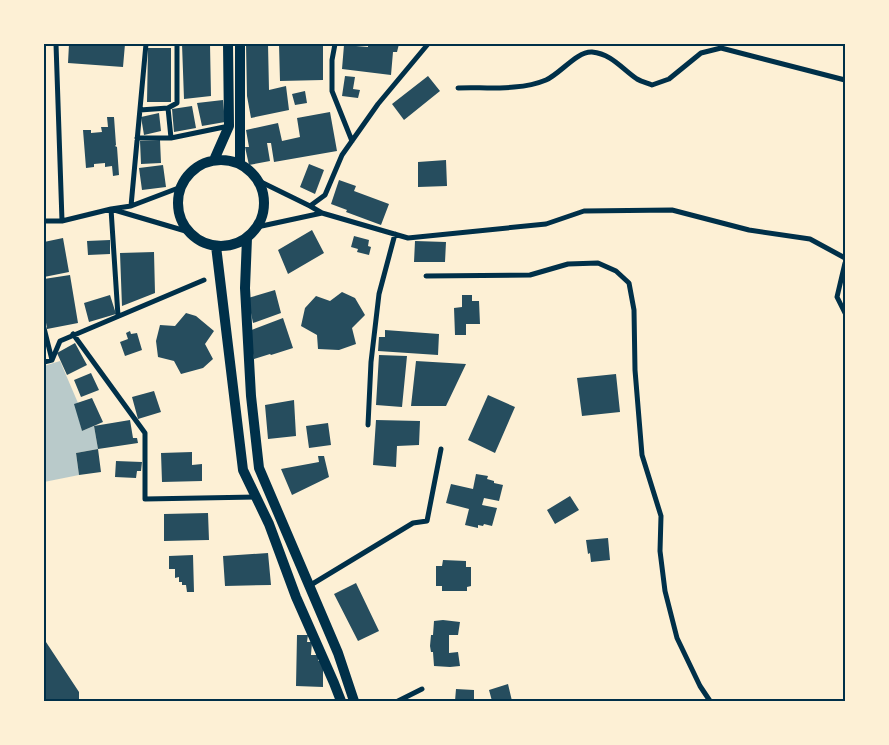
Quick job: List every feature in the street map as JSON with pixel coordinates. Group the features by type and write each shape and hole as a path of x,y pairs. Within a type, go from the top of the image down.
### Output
{"main road":[{"path":"214,160 229,126 228,44"},
{"path":"240,44 240,163"},
{"path":"214,160 240,163 251,171 259,181 264,196 264,212 258,227 246,238 232,245 216,246 201,242 189,232 180,218 178,203 181,187 189,174 202,164 214,160"},
{"path":"246,238 245,288 251,396 259,468 338,653 354,701"},
{"path":"216,246 243,470 269,524 296,597 341,701"}],"street":[{"path":"56,44 62,221"},
{"path":"131,206 146,44"},
{"path":"140,110 168,108 177,103 177,44"},
{"path":"335,44 332,60 332,90 352,141"},
{"path":"310,206 325,195 342,154 378,104 428,44"},
{"path":"458,88 519,86 546,80 560,72 578,56 591,52 614,60 637,79 652,85 669,79 700,52 721,48 845,80"},
{"path":"168,108 170,138"},
{"path":"137,138 170,138 229,126"},
{"path":"259,181 322,213 408,238 546,224 584,212 672,210 749,230 810,239 845,258"},
{"path":"44,221 62,221 131,206 181,187"},
{"path":"111,209 189,232"},
{"path":"111,209 118,316"},
{"path":"258,227 322,213"},
{"path":"368,425 371,362 379,294 394,234"},
{"path":"426,276 530,275 568,264 598,263 616,271 628,283 634,310 635,370 642,455 661,516 660,550 665,591 677,638 700,686 710,701"},
{"path":"845,263 838,297 845,313"},
{"path":"52,360 60,341 73,334 204,280"},
{"path":"44,328 52,360"},
{"path":"73,334 144,433 145,499 256,497"},
{"path":"44,362 52,360"},
{"path":"309,586 413,523 427,521 440,449"},
{"path":"398,701 422,689"}],"shaded area":[{"path":"60,361 78,403 75,404 82,431 94,426 98,449 76,453 79,475 44,482 44,366"}],"building":[{"path":"69,44 125,44 123,67 68,63"},
{"path":"182,44 210,44 211,96 184,99"},
{"path":"246,44 268,44 269,90 286,86 289,110 251,118 247,96"},
{"path":"279,44 323,44 323,80 280,81"},
{"path":"368,44 399,44 397,52 393,52 391,75 342,69 344,45 368,47"},
{"path":"148,48 171,48 171,102 147,102"},
{"path":"345,76 355,77 353,89 360,90 358,98 342,96"},
{"path":"428,76 440,91 404,120 392,104"},
{"path":"305,91 307,103 295,105 292,94"},
{"path":"223,100 225,122 202,126 197,103"},
{"path":"192,106 196,128 174,132 172,109"},
{"path":"330,112 337,151 274,162 271,143 267,143 270,161 249,165 245,147 249,147 246,130 278,123 282,141 300,137 297,118"},
{"path":"159,113 161,131 144,135 141,117"},
{"path":"107,117 114,117 119,175 113,176 112,166 105,167 105,163 94,164 94,167 86,168 83,130 91,130 91,133 102,132 101,127 108,127"},
{"path":"160,140 161,163 141,164 140,141"},
{"path":"446,160 447,186 418,187 418,162"},
{"path":"309,164 324,170 315,194 300,187"},
{"path":"163,165 166,187 142,190 139,168"},
{"path":"339,180 356,186 354,191 389,204 381,225 346,212 347,210 331,204"},
{"path":"312,230 324,253 288,274 278,250"},
{"path":"354,236 369,240 368,246 371,247 369,255 357,252 358,249 351,247"},
{"path":"63,238 69,272 44,277 44,242"},
{"path":"110,240 110,254 88,255 87,241"},
{"path":"415,241 446,242 445,262 414,262"},
{"path":"154,252 155,293 122,306 120,253"},
{"path":"70,275 78,323 47,329 44,310 44,279"},
{"path":"275,290 281,313 253,323 248,298"},
{"path":"342,292 355,298 365,315 352,328 356,344 339,350 318,349 317,335 301,326 305,308 316,296 330,301"},
{"path":"110,295 116,314 89,322 84,303"},
{"path":"462,295 472,295 472,301 479,301 480,324 466,324 466,335 455,335 454,308 462,307"},
{"path":"186,313 196,316 214,331 205,344 213,359 203,368 181,374 174,361 158,357 156,341 160,325 175,326"},
{"path":"283,318 293,348 254,359 249,331"},
{"path":"385,330 439,334 438,355 378,351 379,337 385,337"},
{"path":"130,331 131,334 137,333 142,350 125,356 120,342 128,339 126,333"},
{"path":"75,343 87,365 67,375 57,353"},
{"path":"379,355 407,356 402,407 376,405"},
{"path":"416,361 466,364 446,406 411,406"},
{"path":"91,373 99,390 81,397 74,380"},
{"path":"616,374 620,412 582,416 577,378"},
{"path":"154,391 161,412 138,419 132,397"},
{"path":"488,395 515,407 495,453 468,440"},
{"path":"92,398 103,422 82,431 74,404"},
{"path":"294,400 296,436 268,439 265,405"},
{"path":"130,420 133,438 137,438 138,443 98,449 94,426"},
{"path":"376,420 420,421 419,445 397,446 396,467 373,465"},
{"path":"328,423 331,445 309,448 306,426"},
{"path":"98,449 101,472 79,475 76,453"},
{"path":"192,452 192,465 202,464 202,481 162,482 161,453"},
{"path":"318,456 324,456 329,477 292,495 281,469 319,462"},
{"path":"116,461 142,462 141,471 137,471 136,478 115,477"},
{"path":"476,474 488,476 487,479 503,485 499,501 484,498 482,505 497,508 492,526 484,524 483,526 478,525 478,528 465,525 469,509 446,503 451,484 473,489"},
{"path":"570,496 579,510 555,524 547,510"},
{"path":"208,513 209,540 164,541 164,514"},
{"path":"608,538 610,560 591,562 586,540"},
{"path":"268,553 271,585 225,586 223,556"},
{"path":"193,555 194,592 187,592 186,585 182,585 182,582 179,582 179,577 175,578 175,569 169,569 169,556"},
{"path":"443,560 466,561 466,567 471,567 471,586 467,587 467,591 442,591 442,586 436,586 436,566 442,566"},
{"path":"356,583 379,631 358,641 334,594"},
{"path":"434,621 460,622 458,635 449,635 449,653 458,652 460,666 434,666 433,652 431,652 430,646 431,635 433,635"},
{"path":"297,635 308,635 307,642 312,642 311,655 318,655 318,661 320,661 323,667 323,687 296,686"},
{"path":"44,639 79,692 79,701 44,701"},
{"path":"508,684 512,701 492,701 489,690"},
{"path":"456,689 474,690 474,701 455,701"}]}
